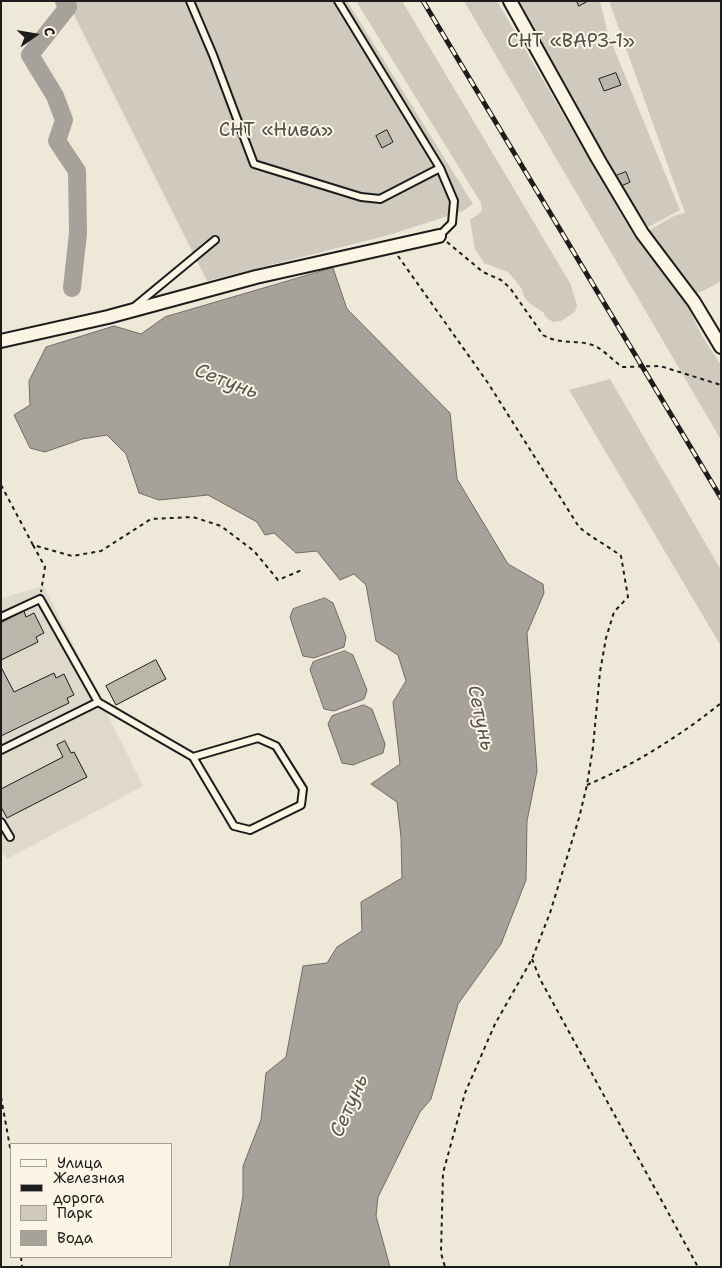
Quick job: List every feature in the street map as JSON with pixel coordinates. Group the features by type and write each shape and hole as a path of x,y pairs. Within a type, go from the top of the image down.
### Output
{"street":[{"path":"510,1 598,159 642,233 694,302 721,347"},
{"path":"1,341 129,311 256,277 439,236"}],"lane":[{"path":"190,1 214,55 254,164 361,197 380,199 440,168"},
{"path":"338,1 440,168 454,201 452,223 439,236"},
{"path":"129,311 215,240"},
{"path":"1,617 40,599 98,702 193,757 234,826 250,830 301,805 303,789 276,746 258,738 193,757"},
{"path":"1,750 98,702"},
{"path":"1,822 10,837"}],"path":[{"path":"439,236 483,272 501,280 510,288 542,336 550,340 589,344 600,348 612,360 622,366 660,366 721,385"},
{"path":"390,246 407,267 433,307 488,383 579,527 621,556 628,597 614,612 606,638 600,672 593,747 586,786 579,818 561,879 532,958 495,1024 465,1093 443,1173 441,1252 444,1267"},
{"path":"1,485 45,567 40,599"},
{"path":"33,546 72,556 101,551 150,519 193,517 221,526 254,551 278,580 302,570"},
{"path":"586,786 615,773 705,716 721,703"},
{"path":"532,958 540,979 698,1267"},
{"path":"1,1097 10,1147"}],"shaded area":[{"path":"44,586 143,786 7,859 1,850 1,598"}],"green space":[{"name":"СНТ «Нива»","path":"67,1 347,1 473,204 463,211 389,235 207,281"},
{"path":"356,1 402,1 570,283 577,305 575,312 561,321 553,322 543,312 529,303 524,297 522,289 508,272 484,263 475,249 470,220 482,211 481,203"},
{"path":"464,1 497,1 635,238 676,215 685,213 609,1 721,1 721,281 690,296 687,304 701,334 721,365 721,440"},
{"name":"СНТ «ВАРЗ-1»","path":"503,1 600,1 608,34 680,210 637,233"},
{"path":"610,379 721,570 721,646 569,390"}],"water":[{"path":"333,268 347,309 450,413 457,479 508,564 543,584 544,593 527,633 537,771 527,821 526,880 501,944 458,1004 431,1099 420,1112 378,1197 376,1216 390,1267 229,1267 243,1197 243,1166 261,1120 266,1073 286,1057 303,966 327,963 337,947 362,931 361,902 402,878 401,837 397,802 371,784 400,764 393,702 406,681 398,655 376,641 366,585 354,574 340,580 317,551 296,553 274,533 265,535 257,522 208,495 159,500 139,493 126,454 107,435 82,439 45,452 30,448 14,415 30,405 29,381 46,347 114,326 141,334 165,317"},
{"path":"325,598 333,603 346,637 344,647 314,658 303,656 290,617 293,609"},
{"path":"345,651 353,655 367,690 364,699 334,711 324,709 310,670 313,662"},
{"path":"364,705 372,709 385,744 383,753 353,765 342,763 328,724 332,716"}],"building":[{"path":"577,1 588,1 579,6"},
{"path":"616,73 621,85 604,91 599,79"},
{"path":"387,130 393,142 382,148 376,136"},
{"path":"626,172 630,182 617,188 613,177"},
{"path":"24,611 26,617 34,613 44,633 36,637 38,642 1,660 1,623"},
{"path":"156,660 166,679 116,705 106,686"},
{"path":"1,667 14,692 54,673 56,678 64,674 74,695 67,698 69,703 1,736"},
{"path":"65,741 71,753 74,752 87,777 7,818 1,807 1,789 63,757 57,745"}],"waterway":[{"name":"Сетунь","path":"64,1 68,7 30,55 55,96 64,120 57,141 77,171 78,233 72,288"}],"railway":[{"path":"423,1 721,498"}]}
